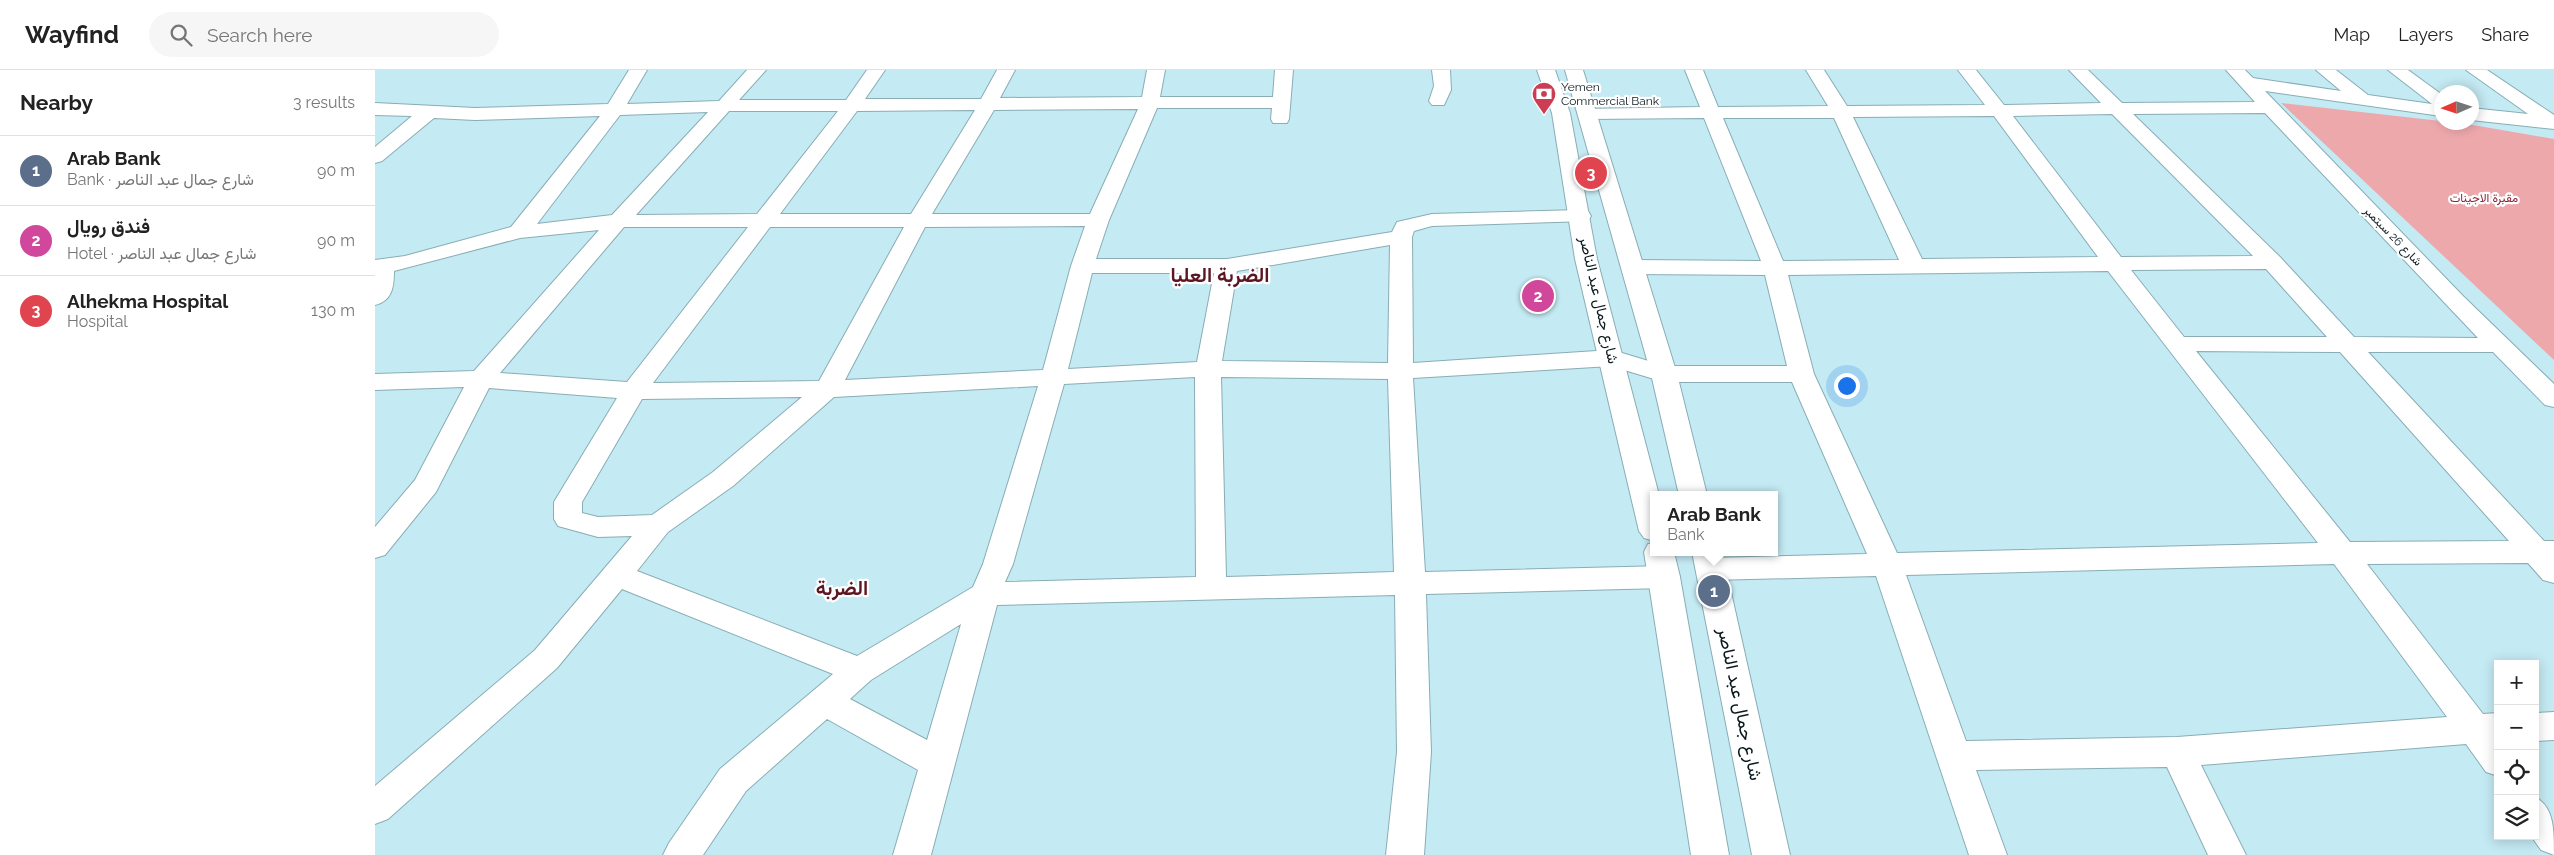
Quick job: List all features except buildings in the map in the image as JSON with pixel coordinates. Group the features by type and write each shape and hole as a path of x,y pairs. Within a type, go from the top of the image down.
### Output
{"street":[{"path":"519,232 614,110 638,70"},
{"path":"375,548 426,485 481,379 722,106 757,70"},
{"path":"658,525 598,527 568,519 568,502 634,391 851,106 876,70"},
{"path":"375,808 546,660 658,525 723,479 827,389 917,222 1006,70"},
{"path":"912,855 985,594 998,564 1054,375 1082,266 1098,220 1149,103 1156,70"},
{"path":"375,109 475,114 722,106 1149,103 1281,111 1284,70"},
{"path":"1438,101 1443,92 1441,70"},
{"name":"شارع جمال عبد الناصر","path":"1546,70 1561,113 1586,259 1650,515"},
{"path":"1574,70 1663,374 1692,491"},
{"path":"1694,70 1775,268 1801,374 1887,565 1988,855"},
{"path":"1815,70 1841,112 1914,267"},
{"path":"1967,70 2000,110 2114,264 2179,344 2341,553 2486,728 2494,750"},
{"path":"2078,70 2272,262 2346,344 2549,558"},
{"path":"2325,70 2363,100"},
{"path":"2397,70 2434,97"},
{"path":"2475,70 2554,123"},
{"path":"2241,76 2363,100 2434,109"},
{"name":"شارع 26 سبتمبر","path":"2241,76 2455,301 2554,400"},
{"path":"1587,113 2271,107"},
{"path":"375,157 429,112"},
{"path":"2479,115 2554,123"},
{"path":"1405,855 1414,752 1410,583 1401,371 1401,237 1405,227 1432,220 1580,216"},
{"path":"375,298 382,289 379,268 519,232 619,222 1098,220"},
{"path":"1082,266 1227,266 1401,237"},
{"path":"1633,267 1914,267 2272,262"},
{"path":"1211,588 1208,369 1227,266"},
{"path":"2179,344 2501,345"},
{"path":"375,382 481,379 634,391 827,389 1054,375 1208,369 1401,371 1612,358 1663,374 1801,374"},
{"path":"1709,560 1887,565 2341,553 2549,558"},
{"name":"شارع جمال عبد الناصر","path":"1709,560 1771,855"},
{"path":"682,855 733,780 824,701 859,671 985,594 1410,583 1662,565 1710,855"},
{"path":"617,575 859,671"},
{"path":"824,701 939,764"},
{"path":"2539,727 2554,726"},
{"path":"1955,756 2177,752 2486,728"},
{"path":"2177,752 2227,855"},
{"path":"2539,817 2554,838"}],"green space":[{"name":"مقبرة الاجينات","path":"2281,103 2434,120 2434,130 2479,130 2479,126 2554,139 2554,360"}],"place":[{"name":"Yemen Commercial Bank","path":"1544,115"},
{"name":"Alhekma Hospital","path":"1591,173"},
{"name":"فندق رويال","path":"1538,296"},
{"name":"Arab Bank","path":"1714,591"}],"district":[{"name":"الضربة العليا","path":"1220,275"},
{"name":"الضربة","path":"842,588"}]}
